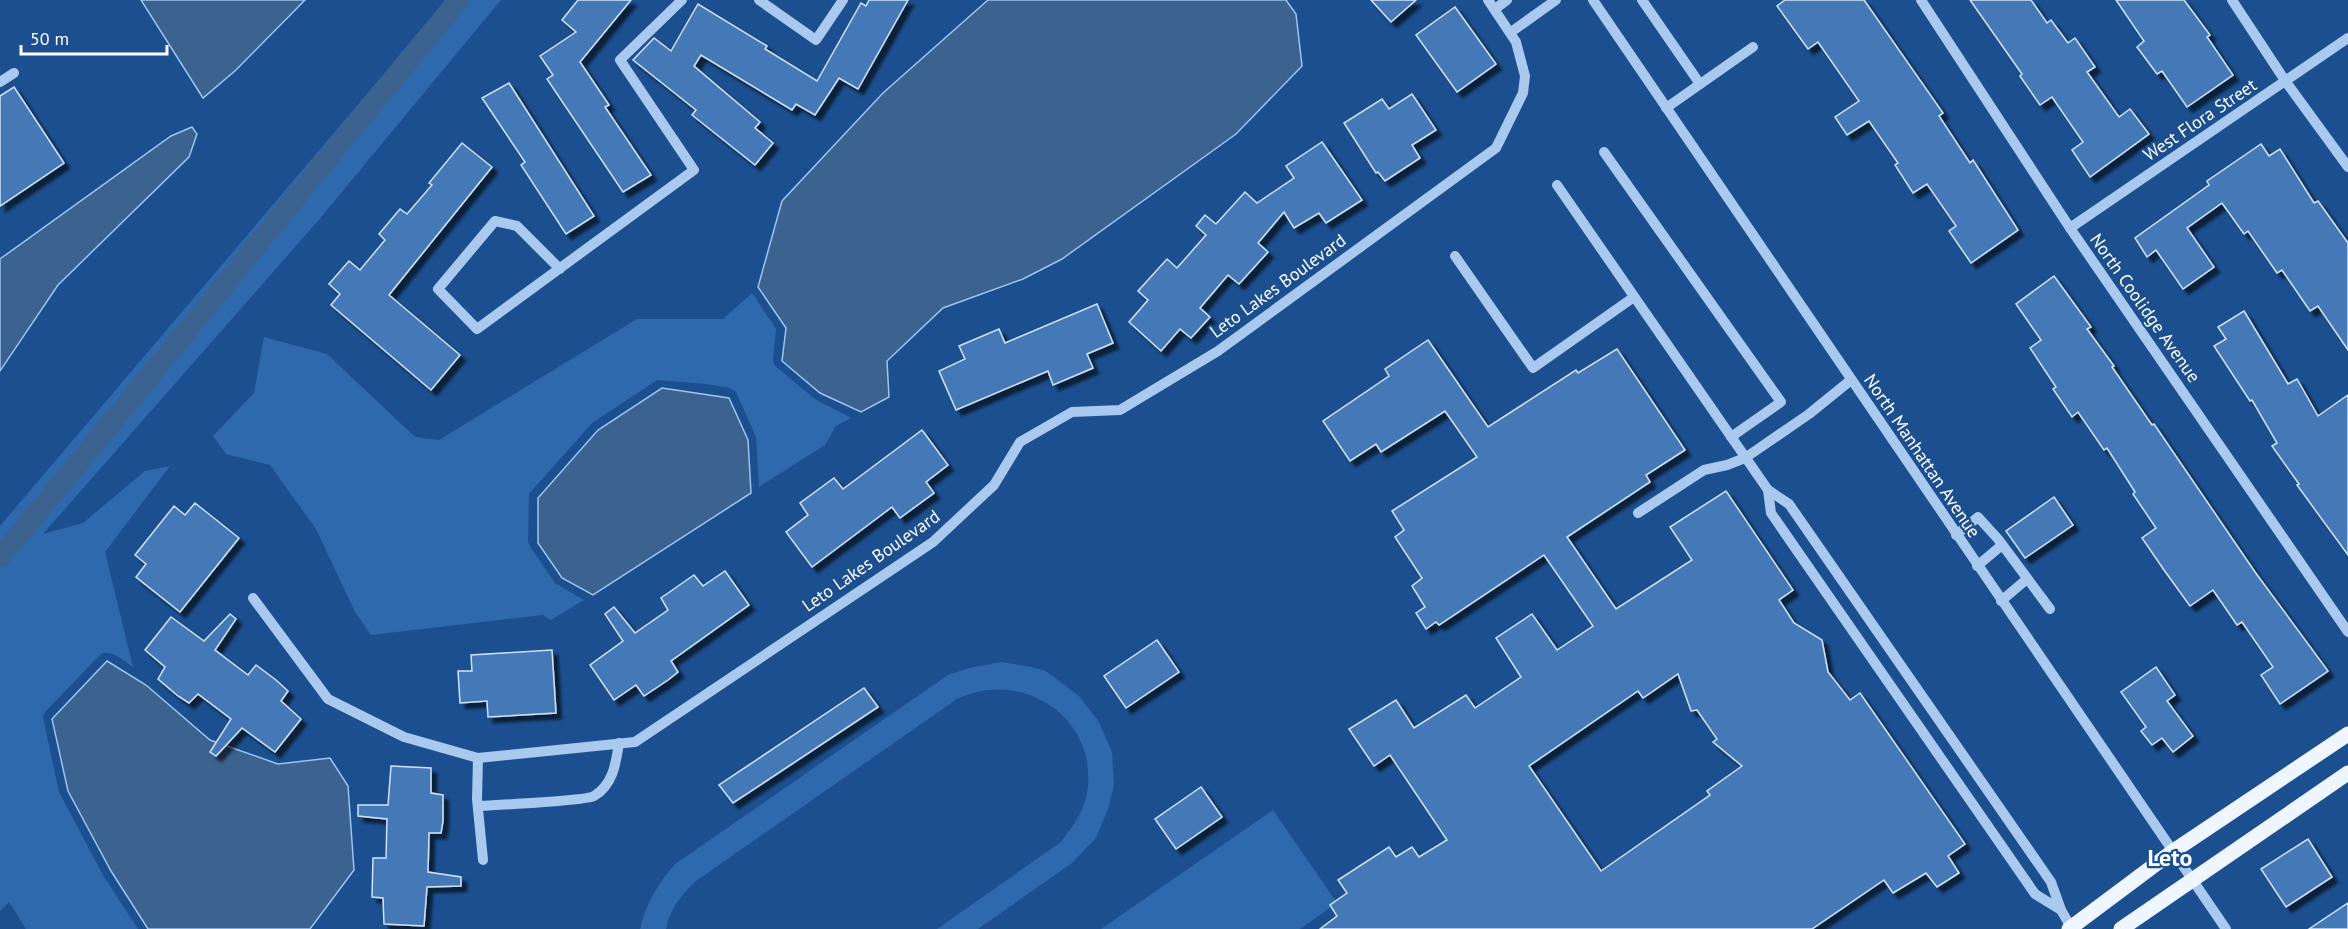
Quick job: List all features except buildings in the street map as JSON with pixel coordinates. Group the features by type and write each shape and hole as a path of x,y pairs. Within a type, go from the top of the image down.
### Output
{"main road":[{"path":"2070,928 2172,852 2348,734"},
{"path":"2121,929 2348,773"}],"street":[{"path":"560,269 517,226 495,221 438,289 477,329 560,269 694,170 620,60 682,0"},
{"path":"759,0 816,40 843,0"},
{"name":"Leto Lakes Boulevard","path":"253,598 328,699 404,737 478,758 635,742 933,542 994,485 1020,442 1072,412 1120,410 1218,351 1496,148 1523,93 1525,76 1520,54 1511,32 1491,5 1508,0"},
{"path":"1511,32 1556,0"},
{"name":"North Manhattan Avenue","path":"1593,0 2226,929"},
{"path":"1642,0 1700,84"},
{"name":"North Coolidge Avenue","path":"1921,0 2070,228 2348,632"},
{"path":"2232,0 2286,82 2348,167"},
{"name":"West Flora Street","path":"2070,228 2348,38"},
{"path":"1666,108 1753,47"},
{"path":"0,82 14,73"},
{"path":"1604,152 1781,402 1731,437"},
{"path":"1557,185 1768,490 1789,504 1796,513 2051,882 2070,928"},
{"path":"1455,256 1533,368 1634,297"},
{"path":"1638,513 1704,470 1745,458 1809,414 1851,380"},
{"path":"1768,490 1771,513 2035,894 2061,910"},
{"path":"1956,535 1978,517 2050,609"},
{"path":"1977,566 2002,545"},
{"path":"2001,601 2027,579"},
{"path":"478,806 593,798 608,783 616,765 619,743"},
{"path":"478,758 478,806 483,860"}],"shaded area":[{"path":"141,0 305,0 236,70 203,98"},
{"path":"447,0 501,0 317,222 43,534 83,523 145,471 170,466 105,552 133,667 113,654 101,654 45,712 43,717 59,792 103,875 138,929 26,929 9,902 0,911 0,526"},
{"path":"988,0 1286,0 1296,14 1302,66 1236,134 1062,259 1023,279 943,308 887,361 889,397 861,412 820,393 782,361 786,328 758,287 782,201 883,93"},
{"path":"192,127 197,134 189,157 58,285 0,371 0,259 171,136"},
{"path":"752,293 776,329 774,365 815,399 851,418 836,426 825,445 759,487 756,437 736,392 730,388 657,380 592,423 529,494 528,542 531,548 555,583 584,600 551,620 543,615 371,635 355,612 316,529 270,465 226,454 213,436 254,393 264,337 327,354 415,437 439,440 637,319 723,319"},
{"path":"662,388 729,398 748,440 751,493 593,595 562,578 538,543 538,498 598,430"},
{"path":"107,661 146,685 210,740 278,764 330,758 348,786 354,870 310,929 148,929 111,871 68,791 52,719"},
{"path":"1002,662 1046,671 1079,696 1099,722 1112,752 1114,786 1108,809 1096,838 1072,863 978,929 937,929 1061,842 1079,815 1087,792 1086,759 1078,737 1065,718 1048,704 1027,694 1004,690 981,691 957,699 696,881 677,903 666,929 640,929 653,894 675,864 948,675 969,668"},
{"path":"1273,810 1337,903 1300,929 1101,929"}],"waterway":[{"path":"0,557 459,0"}],"district":[{"name":"Leto","path":"2170,858"}]}
